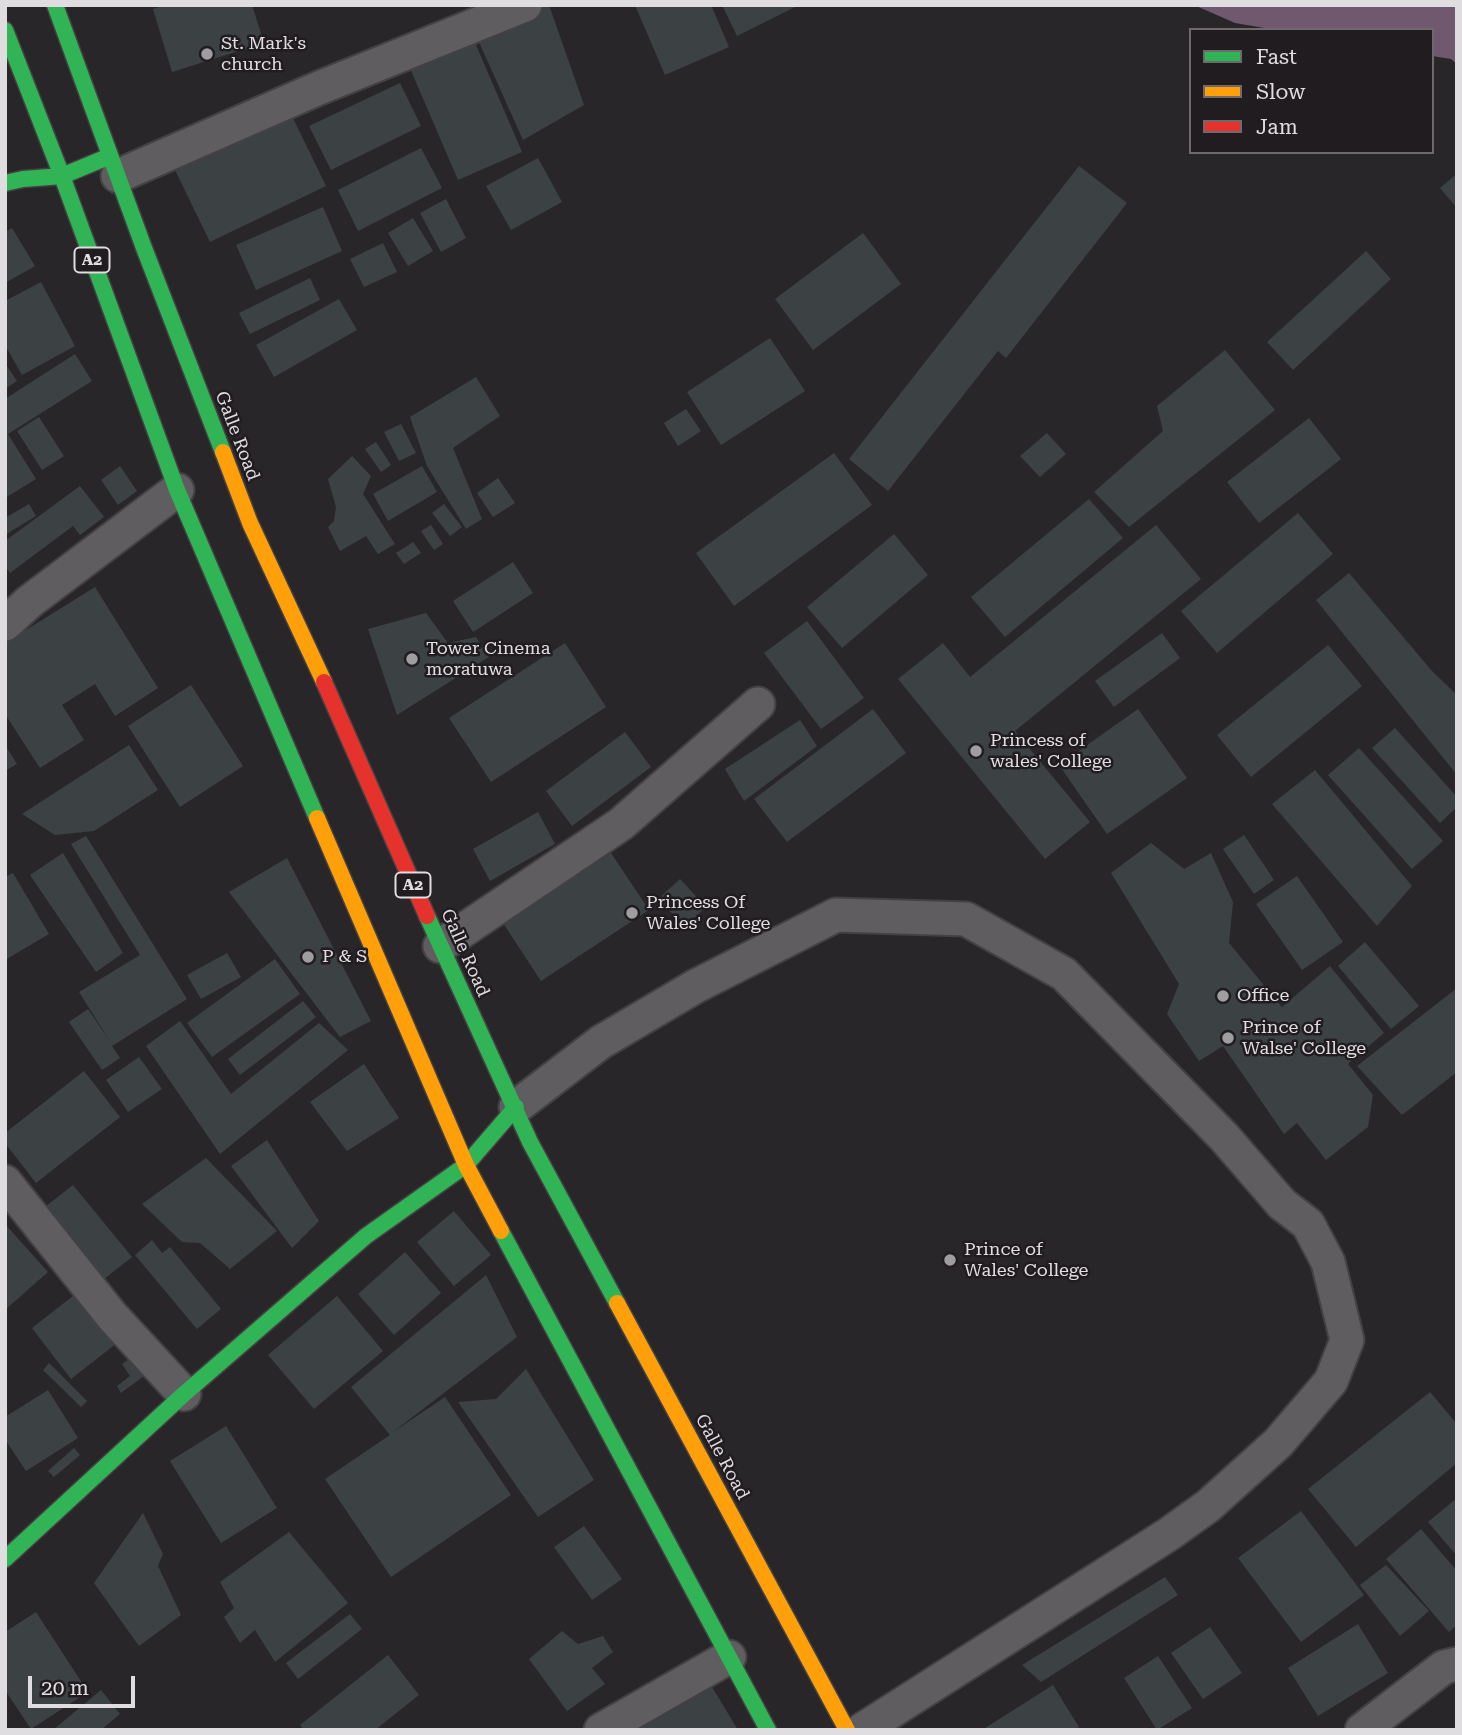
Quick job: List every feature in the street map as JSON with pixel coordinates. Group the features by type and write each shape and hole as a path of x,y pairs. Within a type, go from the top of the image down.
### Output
{"main road":[{"name":"Galle Road","path":"60,7 114,166 250,523 341,717 440,946 530,1142 847,1730"},
{"name":"A2","path":"5,30 62,176 177,490 466,1165 768,1730"},
{"path":"5,183 23,178 62,176 114,166"},
{"path":"5,1559 184,1394 366,1236 466,1165 516,1107"}],"street":[{"path":"114,166 524,5"},
{"path":"5,624 29,602 177,490"},
{"path":"440,946 621,824 758,704"},
{"path":"516,1107 601,1042 696,986 836,915 966,919 1064,974 1224,1138 1282,1204 1308,1224 1328,1262 1347,1340 1331,1381 1278,1443 1208,1507 1169,1534 862,1730"},
{"path":"5,1182 111,1316 184,1394"},
{"path":"601,1730 729,1657"},
{"path":"1362,1730 1444,1667 1457,1664"}],"shaded area":[{"path":"1194,5 1457,5 1457,64 1451,59 1434,56 1434,28 1264,28 1235,23"}],"building":[{"path":"166,5 252,5 264,43 172,72 153,9"},
{"path":"531,5 549,5 584,105 523,140 474,31"},
{"path":"635,5 711,5 729,47 665,75"},
{"path":"722,5 799,5 737,36"},
{"path":"470,31 522,152 458,180 406,59"},
{"path":"400,83 421,126 331,170 309,126"},
{"path":"291,114 326,186 210,242 175,170"},
{"path":"421,148 442,188 358,231 338,190"},
{"path":"538,158 562,202 511,230 486,186"},
{"path":"1079,166 1127,203 1006,358 998,351 888,491 849,459"},
{"path":"1454,176 1457,179 1457,208 1440,188"},
{"path":"446,199 466,238 441,252 420,213"},
{"path":"323,207 342,251 256,290 236,245"},
{"path":"413,218 433,251 408,266 388,233"},
{"path":"12,228 35,266 5,283 5,232"},
{"path":"863,233 901,284 813,350 775,299"},
{"path":"383,243 397,272 364,287 350,259"},
{"path":"1366,251 1391,279 1293,370 1267,342"},
{"path":"310,278 320,300 250,334 239,313"},
{"path":"41,282 75,346 22,375 5,345 5,301"},
{"path":"339,299 357,330 274,377 256,345"},
{"path":"770,338 805,391 721,445 687,392"},
{"path":"1225,350 1275,410 1129,527 1094,492 1163,431 1157,406"},
{"path":"75,354 92,381 8,434 36,479 5,498 5,399"},
{"path":"5,363 17,381 5,389"},
{"path":"476,377 500,416 453,448 482,519 466,529 427,466 410,417"},
{"path":"686,409 701,431 678,446 664,423"},
{"path":"39,417 64,456 42,470 17,431"},
{"path":"1309,418 1341,459 1259,523 1227,482"},
{"path":"401,424 416,453 399,461 384,432"},
{"path":"1047,433 1066,454 1040,477 1020,456"},
{"path":"376,442 391,465 381,472 365,449"},
{"path":"834,453 872,505 734,606 696,553"},
{"path":"352,456 371,476 363,494 395,544 378,554 366,536 340,551 328,527 334,521 336,507 328,479"},
{"path":"120,466 137,491 118,505 101,480"},
{"path":"422,466 437,492 388,521 373,494"},
{"path":"498,478 515,503 493,517 477,493"},
{"path":"80,486 104,517 80,535 73,526 10,573 5,566 5,541"},
{"path":"1089,499 1123,538 1005,637 971,597"},
{"path":"29,504 36,516 5,535 5,518"},
{"path":"444,504 462,527 450,536 432,513"},
{"path":"1298,513 1333,554 1217,653 1181,611"},
{"path":"431,525 443,544 434,550 421,531"},
{"path":"1156,525 1201,579 1015,731 1090,822 1045,859 898,679 943,643 970,677"},
{"path":"894,534 928,575 842,648 807,607"},
{"path":"413,542 421,553 404,564 396,553"},
{"path":"513,562 533,593 473,632 453,601"},
{"path":"1349,573 1432,671 1457,695 1457,775 1316,600"},
{"path":"95,587 158,688 115,716 95,684 62,705 84,740 40,768 5,714 5,643"},
{"path":"426,613 448,643 476,637 489,657 397,715 368,629"},
{"path":"807,621 864,698 821,729 764,653"},
{"path":"1162,633 1180,658 1114,707 1095,681"},
{"path":"565,643 606,707 491,782 449,718"},
{"path":"1328,645 1362,686 1251,777 1217,735"},
{"path":"191,685 243,766 180,807 128,726"},
{"path":"873,709 906,753 787,842 754,799"},
{"path":"1138,709 1187,778 1107,834 1059,765"},
{"path":"800,720 817,746 744,801 725,769"},
{"path":"1395,728 1457,797 1457,807 1440,823 1372,748"},
{"path":"625,732 651,767 572,826 546,791"},
{"path":"5,745 17,764 5,771"},
{"path":"129,745 158,790 94,831 55,835 22,814"},
{"path":"1359,748 1443,841 1412,869 1328,775"},
{"path":"1315,770 1412,886 1377,926 1272,804"},
{"path":"538,812 555,844 490,881 473,849"},
{"path":"1244,835 1274,880 1254,894 1223,849"},
{"path":"86,836 187,999 112,1046 120,1058 102,1070 69,1022 88,1009 111,1043 79,992 140,955 71,844"},
{"name":"Office","path":"1151,843 1184,869 1211,853 1233,902 1229,943 1282,1007 1330,966 1384,1033 1348,1064 1373,1095 1368,1127 1326,1160 1297,1123 1284,1134 1223,1046 1199,1061 1167,1014 1179,984 1111,873"},
{"path":"63,853 123,953 96,972 30,875"},
{"path":"611,853 649,910 541,981 503,923"},
{"name":"P & S","path":"287,858 371,1021 340,1037 229,892"},
{"path":"13,873 49,934 5,960 5,877"},
{"path":"1297,876 1343,942 1302,970 1256,904"},
{"path":"680,879 706,907 685,927 658,899"},
{"path":"1365,942 1419,1006 1391,1029 1338,966"},
{"path":"227,953 241,977 201,999 187,975"},
{"path":"275,959 300,994 212,1057 187,1023"},
{"path":"1457,988 1457,1072 1402,1115 1357,1066"},
{"path":"303,1001 316,1017 240,1075 228,1059"},
{"path":"180,1021 231,1094 319,1023 348,1050 220,1154 146,1046"},
{"path":"139,1057 162,1089 128,1112 106,1080"},
{"path":"364,1064 399,1118 347,1151 310,1102"},
{"path":"84,1071 120,1117 36,1183 5,1143 5,1133"},
{"path":"267,1140 319,1221 292,1248 231,1166"},
{"path":"206,1158 277,1231 230,1269 200,1243 182,1242 142,1204"},
{"path":"73,1185 132,1257 104,1279 45,1207"},
{"path":"454,1211 491,1255 454,1286 417,1242"},
{"path":"5,1224 48,1272 5,1310"},
{"path":"152,1240 162,1253 170,1247 221,1309 197,1329 135,1255"},
{"path":"405,1252 441,1293 394,1335 358,1294"},
{"path":"486,1275 517,1337 393,1432 445,1397 511,1495 391,1577 325,1479 390,1435 351,1387"},
{"path":"78,1292 117,1343 71,1379 32,1328"},
{"path":"337,1296 383,1351 314,1409 268,1355"},
{"path":"135,1355 148,1373 121,1393 117,1386 130,1376 122,1364"},
{"path":"49,1363 87,1401 81,1407 43,1370"},
{"path":"526,1369 594,1480 538,1517 458,1402 496,1399"},
{"path":"48,1390 78,1438 26,1471 5,1439 5,1417"},
{"path":"1430,1392 1457,1424 1457,1463 1356,1547 1308,1489"},
{"path":"226,1426 277,1508 221,1543 170,1461"},
{"path":"74,1448 80,1455 54,1477 48,1471"},
{"path":"1457,1498 1457,1556 1428,1522"},
{"path":"1301,1511 1364,1595 1301,1642 1238,1558"},
{"path":"143,1513 163,1554 158,1566 181,1615 139,1646 94,1583"},
{"path":"584,1526 622,1579 592,1600 554,1547"},
{"path":"1421,1529 1457,1571 1457,1625 1449,1632 1386,1559"},
{"path":"289,1532 348,1603 275,1662 255,1630 240,1643 224,1617 234,1608 220,1582"},
{"path":"1386,1565 1429,1611 1400,1636 1360,1585"},
{"path":"1165,1577 1178,1595 1041,1682 1022,1665"},
{"path":"36,1612 88,1692 31,1729 5,1690 5,1632"},
{"path":"350,1614 362,1629 298,1679 286,1663"},
{"path":"1358,1624 1388,1673 1318,1716 1288,1668"},
{"path":"1210,1627 1242,1673 1203,1699 1171,1653"},
{"path":"562,1631 578,1644 603,1636 613,1652 592,1668 605,1684 567,1711 529,1659"},
{"path":"388,1655 419,1695 375,1730 304,1730 300,1725"},
{"path":"1158,1656 1192,1708 1157,1730 1124,1678"},
{"path":"1053,1685 1079,1727 1074,1730 982,1730"},
{"path":"712,1687 738,1730 638,1730"},
{"path":"101,1690 120,1714 101,1730 53,1730"}],"traffic: fast":[{"path":"55,5 144,248 223,452"},
{"path":"5,30 62,176 177,490 317,818"},
{"path":"5,183 62,176 110,156"},
{"path":"427,916 530,1142 617,1303"},
{"path":"5,1559 184,1394 366,1236 466,1165 516,1107"},
{"path":"501,1231 768,1730"}],"traffic: slow":[{"path":"223,452 250,523 324,682"},
{"path":"317,818 466,1165 501,1231"},
{"path":"617,1303 847,1730"}],"traffic: jam":[{"path":"324,682 427,916"}],"place":[{"name":"St. Mark's church","path":"207,54"},
{"name":"Tower Cinema moratuwa","path":"412,659"},
{"name":"Princess of wales' College","path":"976,751"},
{"name":"Princess Of Wales' College","path":"632,913"},
{"name":"P & S","path":"308,957"},
{"name":"Office","path":"1223,996"},
{"name":"Prince of Walse' College","path":"1228,1038"},
{"name":"Prince of Wales' College","path":"950,1260"}]}
